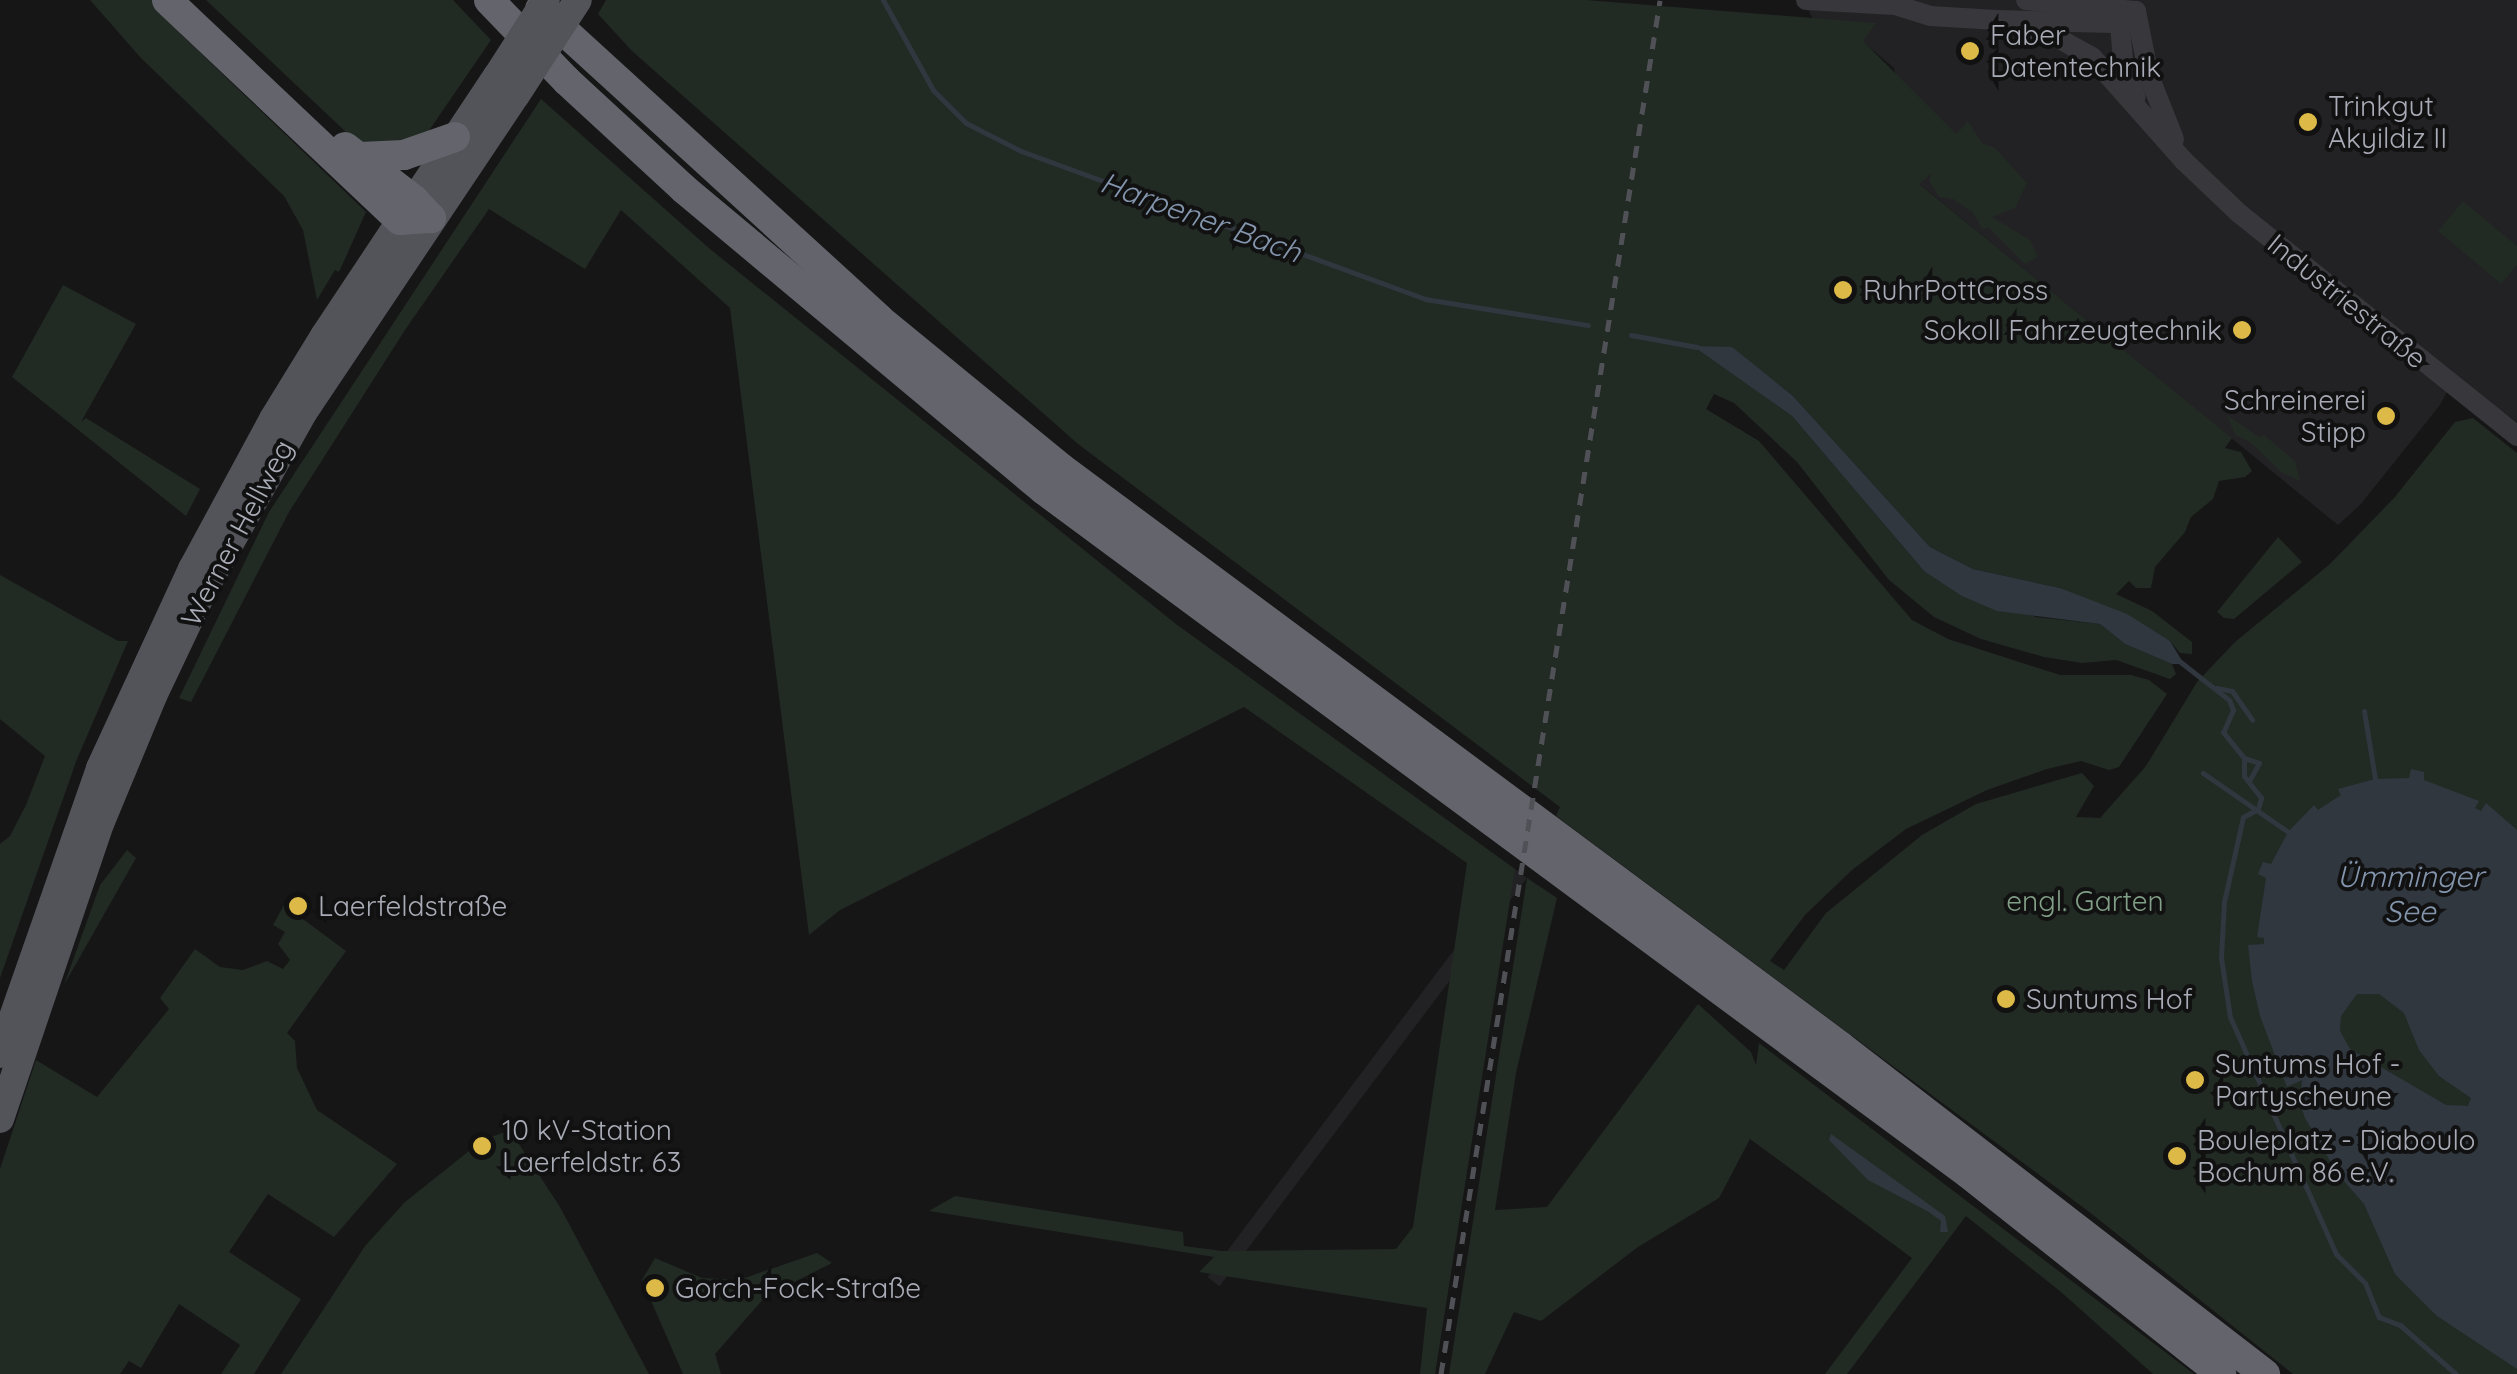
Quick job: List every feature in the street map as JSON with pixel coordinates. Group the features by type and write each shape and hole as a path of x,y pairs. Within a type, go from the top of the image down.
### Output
{"highway":[{"path":"168,0 415,213"},
{"path":"197,0 217,28 338,142 360,157 415,213"},
{"path":"490,0 567,80 684,189 1044,490 1953,1162 2222,1374"},
{"path":"530,0 586,56 878,319 1060,468 1928,1112 2265,1374"},
{"path":"547,0 566,17 586,56"},
{"path":"360,157 404,155 455,137"}],"main road":[{"name":"Werner Hellweg","path":"0,1118 75,894 153,696 202,594 455,137 506,86 547,0"},
{"name":"Werner Hellweg","path":"0,1054 100,768 168,618 273,418 506,86 578,0"}],"street":[{"name":"Industriestraße","path":"1806,0 1906,2 1930,16 1998,20 2125,14"},
{"path":"2026,0 2125,14"},
{"name":"Industriestraße","path":"2125,14 2123,60 2144,114"},
{"name":"Industriestraße","path":"2125,14 2183,160"},
{"name":"Industriestraße","path":"1998,20 2054,36 2092,57 2183,160 2274,242 2517,436"}],"shaded area":[{"path":"1803,0 2517,0 2517,422 2455,377 2440,405 2360,505 2338,525 1918,183 1894,68 1862,41 1875,23 1813,19"},
{"path":"1515,869 1527,878 1219,1286 1207,1277"}],"green space":[{"path":"90,0 159,0 182,35 366,212 339,272 335,270 317,300 303,230 284,196 141,58"},
{"path":"206,0 453,0 491,40 428,132 408,143 362,143"},
{"name":"engl. Garten","path":"606,0 1586,0 1876,23 1863,41 1956,134 1968,121 1982,143 1995,148 2027,183 2015,208 1992,217 2030,240 2038,257 2025,264 1989,228 1982,229 1973,213 1953,199 1939,197 1929,181 1932,173 1919,184 2232,438 2225,448 2241,452 2252,471 2245,477 2219,481 2213,499 2191,517 2185,532 2155,567 2151,588 2136,588 2129,581 2116,594 2152,611 2192,642 2192,654 2180,653 2170,641 2060,588 1973,569 1930,547 1793,396 1773,380 1695,346 1792,416 1924,571 2036,617 2100,624 2125,644 2172,664 2176,674 2170,679 2116,660 2082,663 2044,657 1981,639 1934,617 1889,580 1797,462 1734,403 1714,394 1706,409 1759,441 1912,620 1948,639 2060,675 2131,675 2149,680 2167,694 2119,767 2109,770 2081,761 2047,769 1987,790 1906,829 1852,870 1805,915 1770,961 1784,970 1826,913 1922,835 1976,804 2082,773 2094,786 2076,817 2100,818 2146,766 2197,682 2235,642 2330,564 2394,498 2455,422 2473,418 2517,453 2517,1374 2293,1374 2088,1211 1556,816 1560,807 1078,444 632,51 598,14"},
{"path":"541,99 710,249 1176,624 1515,869 1435,1374 1420,1374 1427,1308 1199,1272 1214,1257 929,1211 955,1196 1183,1232 1184,1246 1222,1251 1396,1249 1413,1227 1467,863 1244,707 840,910 809,935 730,308 621,210 585,269 489,209 405,330 289,512 191,702 179,698 269,512"},
{"path":"2463,201 2517,246 2517,265 2501,284 2438,231"},
{"path":"63,285 136,324 81,422 86,418 200,489 186,516 12,377"},
{"path":"2227,415 2259,437 2264,435 2295,461 2300,481 2281,472 2250,442 2235,435"},
{"path":"2278,537 2302,562 2234,619 2224,618 2217,612"},
{"path":"0,575 118,641 128,641 77,759 0,978 0,844 10,836 26,805 45,756 0,719"},
{"path":"127,850 136,858 64,985 100,885"},
{"path":"1527,878 1557,898 1516,1073 1495,1210 1547,1207 1698,1004 1751,1052 1756,1065 1759,1043 2194,1374 2153,1374 2061,1292 1966,1216 1847,1374 1825,1374 1912,1258 1750,1139 1719,1198 1638,1247 1541,1321 1514,1312 1485,1374 1449,1374"},
{"path":"284,905 346,951 287,1033 295,1041 297,1068 317,1110 397,1164 334,1237 268,1194 229,1252 301,1299 254,1374 221,1374 240,1345 179,1304 141,1368 129,1361 120,1374 0,1374 0,1169 36,1060 97,1097 169,1009 160,998 195,949 220,967 243,970 267,961 283,969 290,960 278,944 285,932 273,925"},
{"path":"505,1132 515,1138 560,1207 649,1374 281,1374 365,1246 405,1202 474,1147 478,1151 493,1142 491,1137"},
{"path":"817,1253 832,1263 765,1297 715,1354 721,1374 683,1374 642,1280 655,1258 702,1278 739,1280"}],"water":[{"path":"1693,346 1732,347 1793,396 1930,547 1973,569 2060,588 2127,614 2170,641 2184,664 2172,664 2125,644 2100,624 1997,611 1962,596 1924,571 1792,416"},
{"name":"Ümminger See","path":"2411,769 2424,772 2424,780 2479,801 2475,808 2481,811 2486,803 2517,830 2517,1369 2437,1316 2395,1274 2364,1204 2338,1174 2305,1118 2300,1104 2302,1080 2287,1087 2260,1016 2252,981 2248,945 2264,944 2264,938 2257,937 2266,878 2258,874 2263,862 2271,864 2288,832 2314,805 2318,810 2341,795 2338,789 2375,779 2409,778","holes":["2357,994 2379,994 2404,1013 2419,1050 2439,1076 2471,1098 2468,1106 2446,1105 2350,1049 2340,1031 2341,1016"]},
{"path":"1831,1134 1945,1216 1948,1232 1940,1232 1941,1221 1929,1212 1868,1180 1829,1140"}],"waterway":[{"name":"Harpener Bach","path":"883,0 933,90 966,123 1021,151 1425,299 1588,325"},
{"name":"Harpener Bach","path":"1631,335 1697,347"},
{"name":"Harpener Bach","path":"2178,660 2229,700 2233,710 2223,732 2244,758 2259,763 2249,781"},
{"name":"Harpener Bach","path":"2217,688 2232,691 2252,720"},
{"path":"2364,711 2376,785"},
{"name":"Harpener Bach","path":"2244,758 2244,776 2261,798 2258,809 2243,817 2224,902 2221,958 2230,1017 2336,1254 2365,1283 2379,1317 2400,1325 2456,1374"},
{"path":"2203,773 2291,834"}],"railway":[{"path":"1441,1374 1660,0"}],"place":[{"name":"Faber Datentechnik","path":"1970,51"},
{"name":"Trinkgut Akyildiz II","path":"2308,122"},
{"name":"RuhrPottCross","path":"1843,290"},
{"name":"Sokoll Fahrzeugtechnik","path":"2242,330"},
{"name":"Schreinerei Stipp","path":"2386,416"},
{"name":"Laerfeldstraße","path":"298,906"},
{"name":"Suntums Hof","path":"2006,999"},
{"name":"Suntums Hof - Partyscheune","path":"2195,1080"},
{"name":"10 kV-Station Laerfeldstr. 63","path":"482,1146"},
{"name":"Bouleplatz - Diaboulo Bochum 86 e.V.","path":"2177,1156"},
{"name":"Gorch-Fock-Straße","path":"655,1288"}]}
